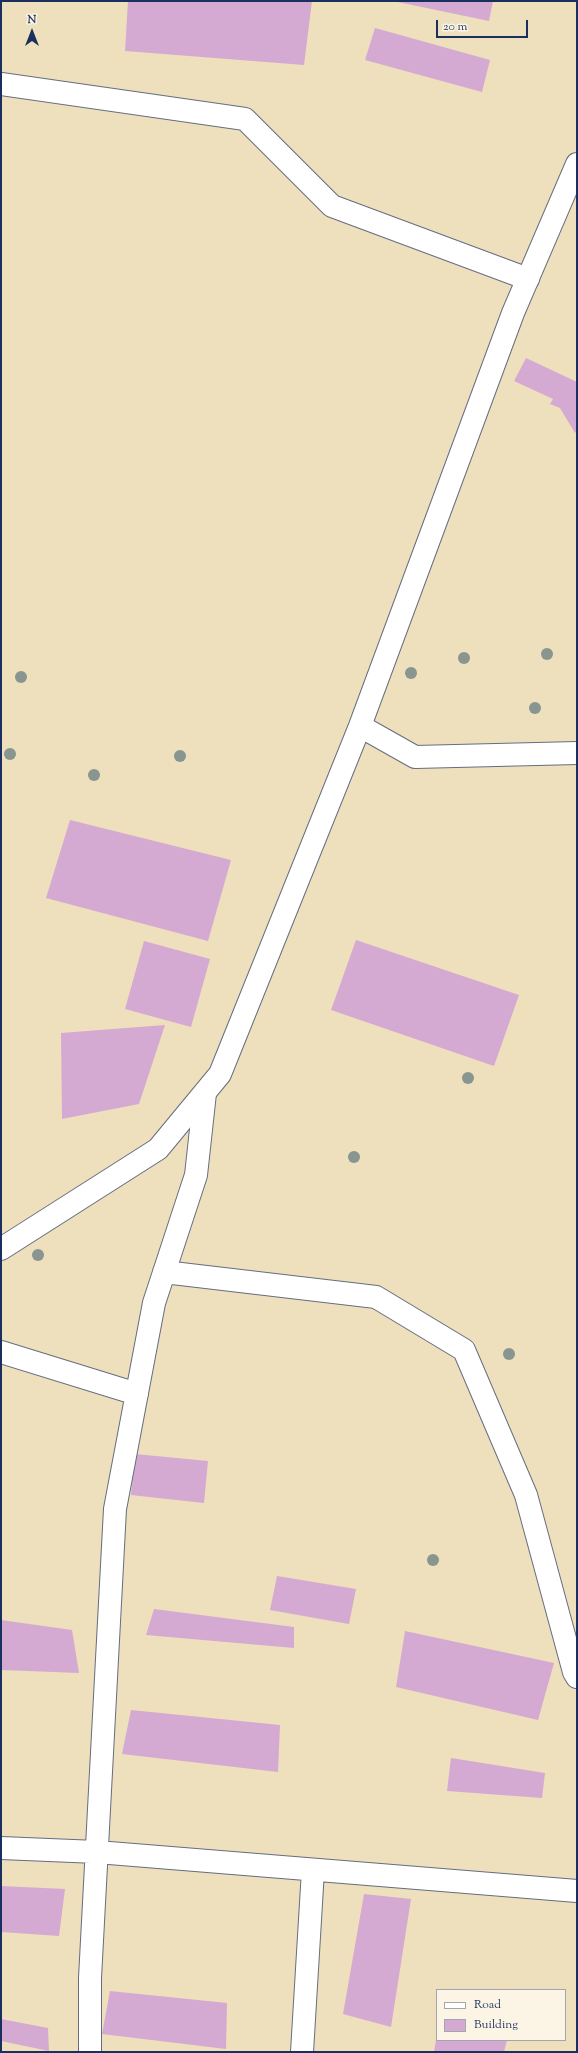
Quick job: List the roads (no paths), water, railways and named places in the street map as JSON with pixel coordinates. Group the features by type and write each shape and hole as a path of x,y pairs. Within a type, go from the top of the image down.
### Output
{"street":[{"path":"1,84 245,119 332,206 528,279"},
{"path":"1,1249 158,1149 220,1074 360,726 510,320 577,164"},
{"path":"360,726 415,757 577,752"},
{"path":"90,2052 90,1978 115,1509 154,1303 196,1175 204,1093"},
{"path":"164,1272 376,1297 464,1350 526,1495 574,1672 577,1677"},
{"path":"1,1352 137,1394"},
{"path":"1,1848 96,1852 577,1891"},
{"path":"302,2052 312,1870"}]}
